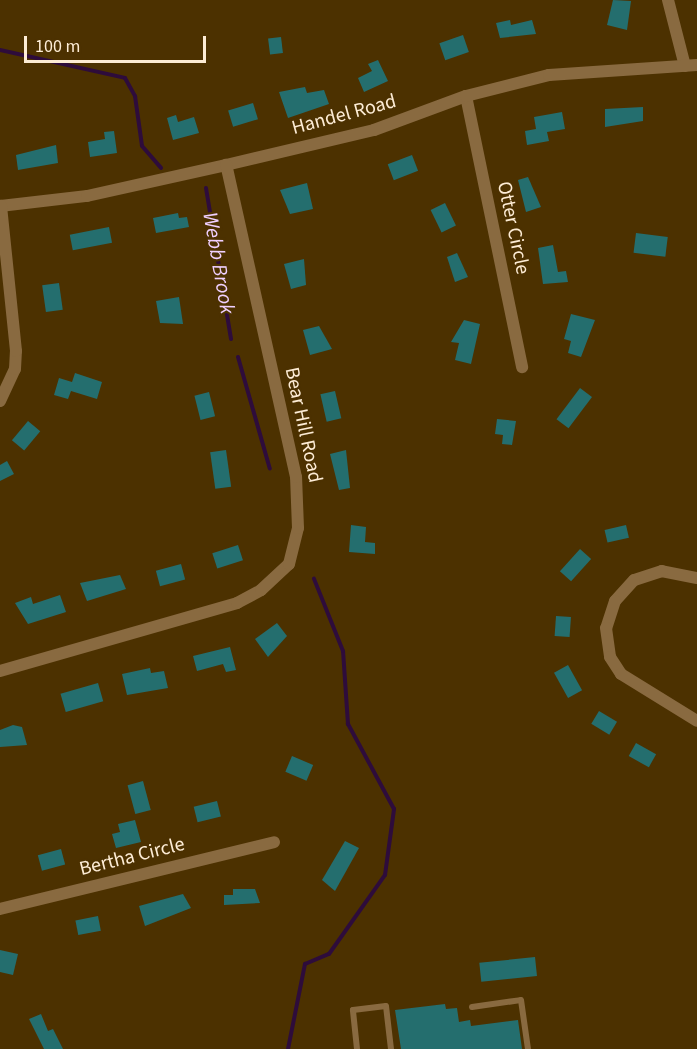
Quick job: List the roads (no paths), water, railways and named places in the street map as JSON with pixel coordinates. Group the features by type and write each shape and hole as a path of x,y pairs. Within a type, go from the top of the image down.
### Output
{"street":[{"path":"668,0 691,66"},
{"name":"Handel Road","path":"1,206 87,196 374,130 466,96 549,75 691,66"},
{"name":"Otter Circle","path":"466,96 522,367"},
{"name":"Bear Hill Road","path":"0,671 237,603 261,590 289,564 298,528 296,477 225,165"},
{"path":"0,401 15,369 16,351 1,206"},
{"path":"697,578 662,571 634,580 615,601 606,628 610,657 621,674 697,721"},
{"name":"Bertha Circle","path":"0,909 274,842"}],"lane":[{"path":"472,1007 521,1000 528,1049"},
{"path":"357,1049 353,1010 386,1006 391,1049"}],"waterway":[{"name":"Webb Brook","path":"0,50 125,78 135,96 142,146 161,168"},
{"name":"Webb Brook","path":"206,188 231,339"},
{"name":"Webb Brook","path":"238,357 270,469"},
{"name":"Webb Brook","path":"288,1049 305,964 329,954 385,875 394,809 348,724 343,651 314,579"}]}
